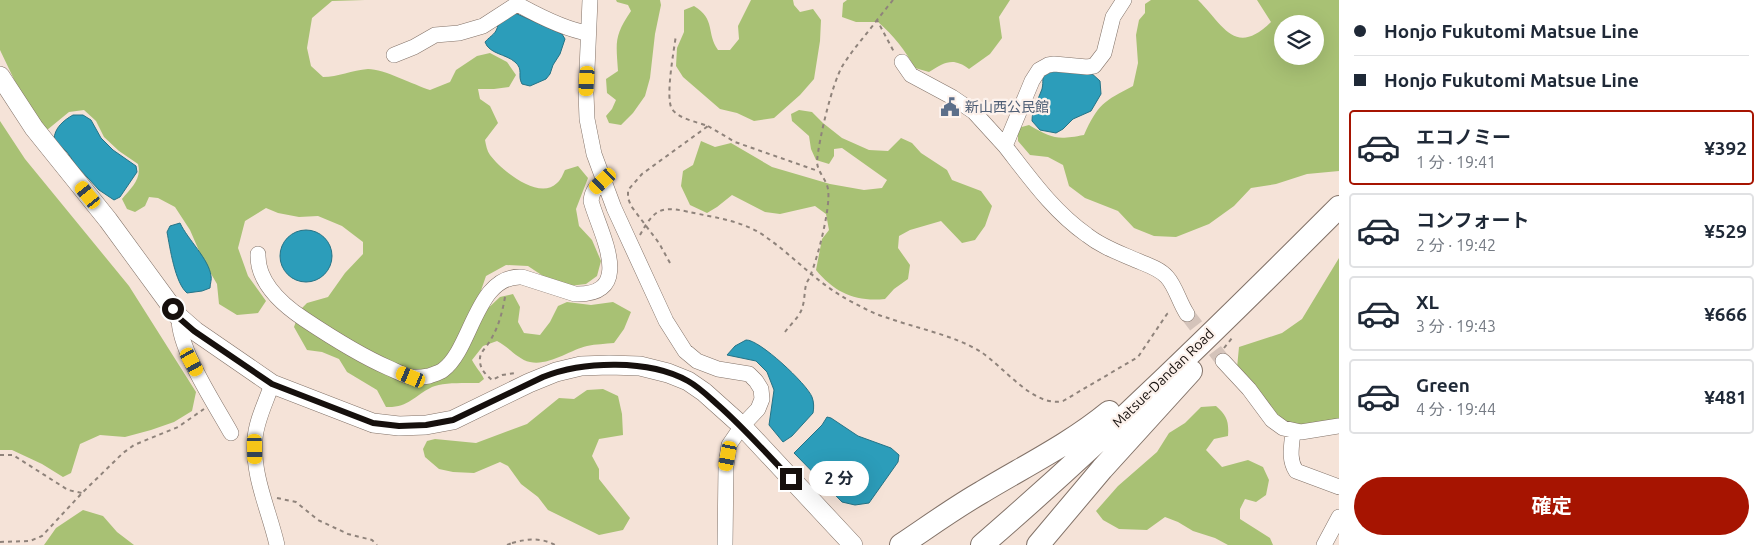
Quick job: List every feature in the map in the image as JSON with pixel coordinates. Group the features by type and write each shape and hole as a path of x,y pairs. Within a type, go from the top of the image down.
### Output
{"highway":[{"name":"Matsue-Dandan Road","path":"982,545 1025,508 1176,367 1338,208"},
{"path":"1038,545 1102,470 1338,208"},
{"path":"902,545 981,492 1038,460 1092,426 1134,390 1176,367"}],"main road":[{"path":"0,76 34,128 108,220 179,318 194,331 272,384 373,423 399,426 426,425 453,420 556,372 581,366 640,366 688,381 704,392 742,426 853,545"}],"street":[{"path":"590,0 587,119 594,154 603,181 666,321 685,351 697,362 718,369 749,374 761,389 762,398 758,409 742,426 730,445 726,466 725,545"},
{"path":"1005,146 1032,81 1039,70 1054,64 1094,66 1104,53 1113,17 1124,0"},
{"path":"394,56 436,35 459,33 483,26 516,2 528,10 578,32 588,33"},
{"path":"902,62 911,76 952,97 974,112 1005,146 1043,196 1088,237 1111,250 1150,265 1166,276 1184,309"},
{"path":"258,254 257,264 262,276 289,309 374,361 411,377 423,378 443,370 452,360 490,291 506,279 514,276 522,277 575,294 585,294 602,287 608,280 611,263 591,201 591,195 595,188 603,181"},
{"path":"179,318 179,328 186,350 231,433"},
{"path":"1224,362 1249,389 1272,420 1283,428 1309,432 1339,426"},
{"path":"272,384 255,438 255,460 277,545"},
{"path":"1293,431 1291,456 1294,468 1302,474 1339,487"},
{"path":"1324,545 1339,517"}],"path":[{"path":"785,332 800,313 824,224 828,202 828,188 818,171 817,163 820,141 831,98 842,67 893,0"},
{"path":"877,20 892,49 902,62"},
{"path":"676,35 669,97 672,110 684,118 708,126 735,142 818,171"},
{"path":"670,263 659,243 631,206 628,190 642,174 708,126"},
{"path":"631,244 636,242 653,214 660,211 674,209 737,223 758,232 837,295 883,317 927,330 981,352 1032,394 1043,400 1055,403 1063,401 1138,357 1167,314 1184,309"},
{"path":"506,279 499,324 480,354 480,362 485,374 492,380 502,375 522,371"},
{"path":"0,542 30,541 42,536 123,452 134,445 185,424 213,401"},
{"path":"0,455 13,455 68,490 82,493"},
{"path":"264,500 278,498 296,502 318,520 348,534 372,540 377,545"},
{"path":"507,545 532,539 555,545"}],"green space":[{"path":"0,0 365,0 332,1 312,18 307,48 311,66 323,77 368,69 375,70 430,90 450,82 456,70 477,56 490,53 507,62 516,75 509,87 478,89 480,99 490,106 498,123 485,140 489,153 511,175 531,186 540,188 549,188 558,182 565,170 578,166 588,178 576,209 579,226 592,240 601,261 597,276 586,284 569,286 543,276 528,266 506,265 486,276 476,305 484,312 500,297 513,294 520,307 518,322 524,333 540,335 550,322 558,306 567,302 591,305 613,302 631,312 624,329 614,343 587,346 552,360 537,363 521,358 497,341 483,346 472,360 484,379 479,383 436,385 400,406 386,407 377,390 347,372 339,359 322,352 307,350 294,327 300,310 307,303 328,297 345,273 363,254 363,242 342,226 318,216 299,217 278,213 266,208 245,221 238,248 248,276 266,301 258,313 237,315 219,304 217,284 203,260 190,230 175,207 158,198 149,197 145,206 135,212 127,209 122,199 137,179 138,164 119,151 104,137 96,121 84,110 69,112 47,130 21,94 0,50"},
{"path":"616,0 660,0 661,5 655,34 650,78 645,96 633,113 621,125 609,123 606,116 616,100 607,93 606,79 618,71 617,40 631,11 628,5"},
{"path":"751,0 793,0 794,5 800,12 813,9 821,20 814,79 800,95 774,118 754,121 737,113 720,109 683,77 676,66 677,48 684,32 684,10 694,6 701,11 708,21 714,44 718,50 730,50 739,39 738,26"},
{"path":"847,0 1010,0 999,17 1002,38 990,54 969,69 958,63 949,62 929,72 915,68 899,44 878,22 856,22 842,17 843,3"},
{"path":"1151,0 1198,0 1223,28 1231,34 1239,37 1248,37 1259,32 1271,22 1257,0 1339,0 1339,171 1307,174 1276,184 1251,188 1234,206 1209,224 1176,237 1154,236 1134,228 1118,211 1085,198 1069,186 1063,165 1048,157 1030,155 1018,141 1018,128 1029,125 1050,136 1061,138 1084,135 1093,116 1103,104 1133,86 1138,63 1136,35 1139,20 1145,13 1145,4"},
{"path":"799,110 812,112 842,138 869,150 888,151 901,138 912,143 921,153 947,170 952,180 981,191 992,206 985,226 975,240 962,243 941,221 910,230 899,236 898,248 910,265 908,279 894,289 885,299 874,300 855,297 839,290 816,270 822,239 829,230 826,214 815,206 780,214 765,212 732,195 707,213 690,205 681,186 683,171 693,165 701,141 715,147 731,143 772,167 830,184 864,190 882,188 887,180 842,148 834,149 834,156 829,164 816,160 811,149 809,136 792,121 791,114"},
{"path":"0,121 25,159 129,286 196,392 192,411 174,422 125,437 100,435 80,444 71,473 63,477 42,464 12,450 0,450"},
{"path":"1339,258 1339,419 1308,428 1277,420 1237,368 1239,347 1282,333 1302,319"},
{"path":"603,389 618,396 622,414 623,435 599,439 592,456 599,469 599,479 630,518 623,530 599,535 548,510 538,497 521,484 508,466 500,462 474,473 453,472 439,469 425,457 423,449 427,441 435,439 476,443 527,424 559,398 574,399 587,390"},
{"path":"1216,406 1226,419 1228,436 1214,439 1206,450 1222,467 1248,460 1263,467 1269,480 1266,495 1256,502 1245,499 1240,509 1240,519 1270,538 1273,545 1228,545 1165,517 1147,530 1119,529 1103,520 1096,511 1118,486 1157,452 1169,433 1185,423 1201,407"},
{"path":"83,510 103,516 117,532 134,545 44,545 56,528"}],"water":[{"path":"515,13 562,34 565,39 550,74 546,79 530,86 522,84 520,70 515,62 490,49 485,42 495,32 498,24"},
{"path":"1046,69 1089,71 1100,81 1101,94 1091,111 1073,119 1056,133 1040,130 1032,121"},
{"path":"73,115 83,115 91,120 101,138 113,150 136,166 137,172 120,197 114,200 99,190 67,152 54,140 58,128"},
{"path":"180,223 206,263 211,277 210,288 187,293 179,282 167,232 170,226"},
{"path":"306,230 316,232 324,238 330,246 332,256 330,266 324,274 316,280 306,282 296,280 288,274 282,266 280,256 282,246 288,238 296,232"},
{"path":"746,340 761,347 782,363 801,382 812,397 813,413 792,436 783,442 769,425 774,390 767,372 756,361 727,355 735,346"},
{"path":"827,417 858,436 891,448 899,455 898,462 869,503 855,505 842,502 794,453 822,425"}],"tunnel":[{"path":"1187,314 1223,361"}],"place":[{"name":"新山西公民館","path":"950,107"}],"route":[{"path":"173,309 179,318 194,331 272,384 373,423 399,426 426,425 453,420 543,377 581,366 640,366 668,373 688,381 704,392 742,426 791,479"}]}
